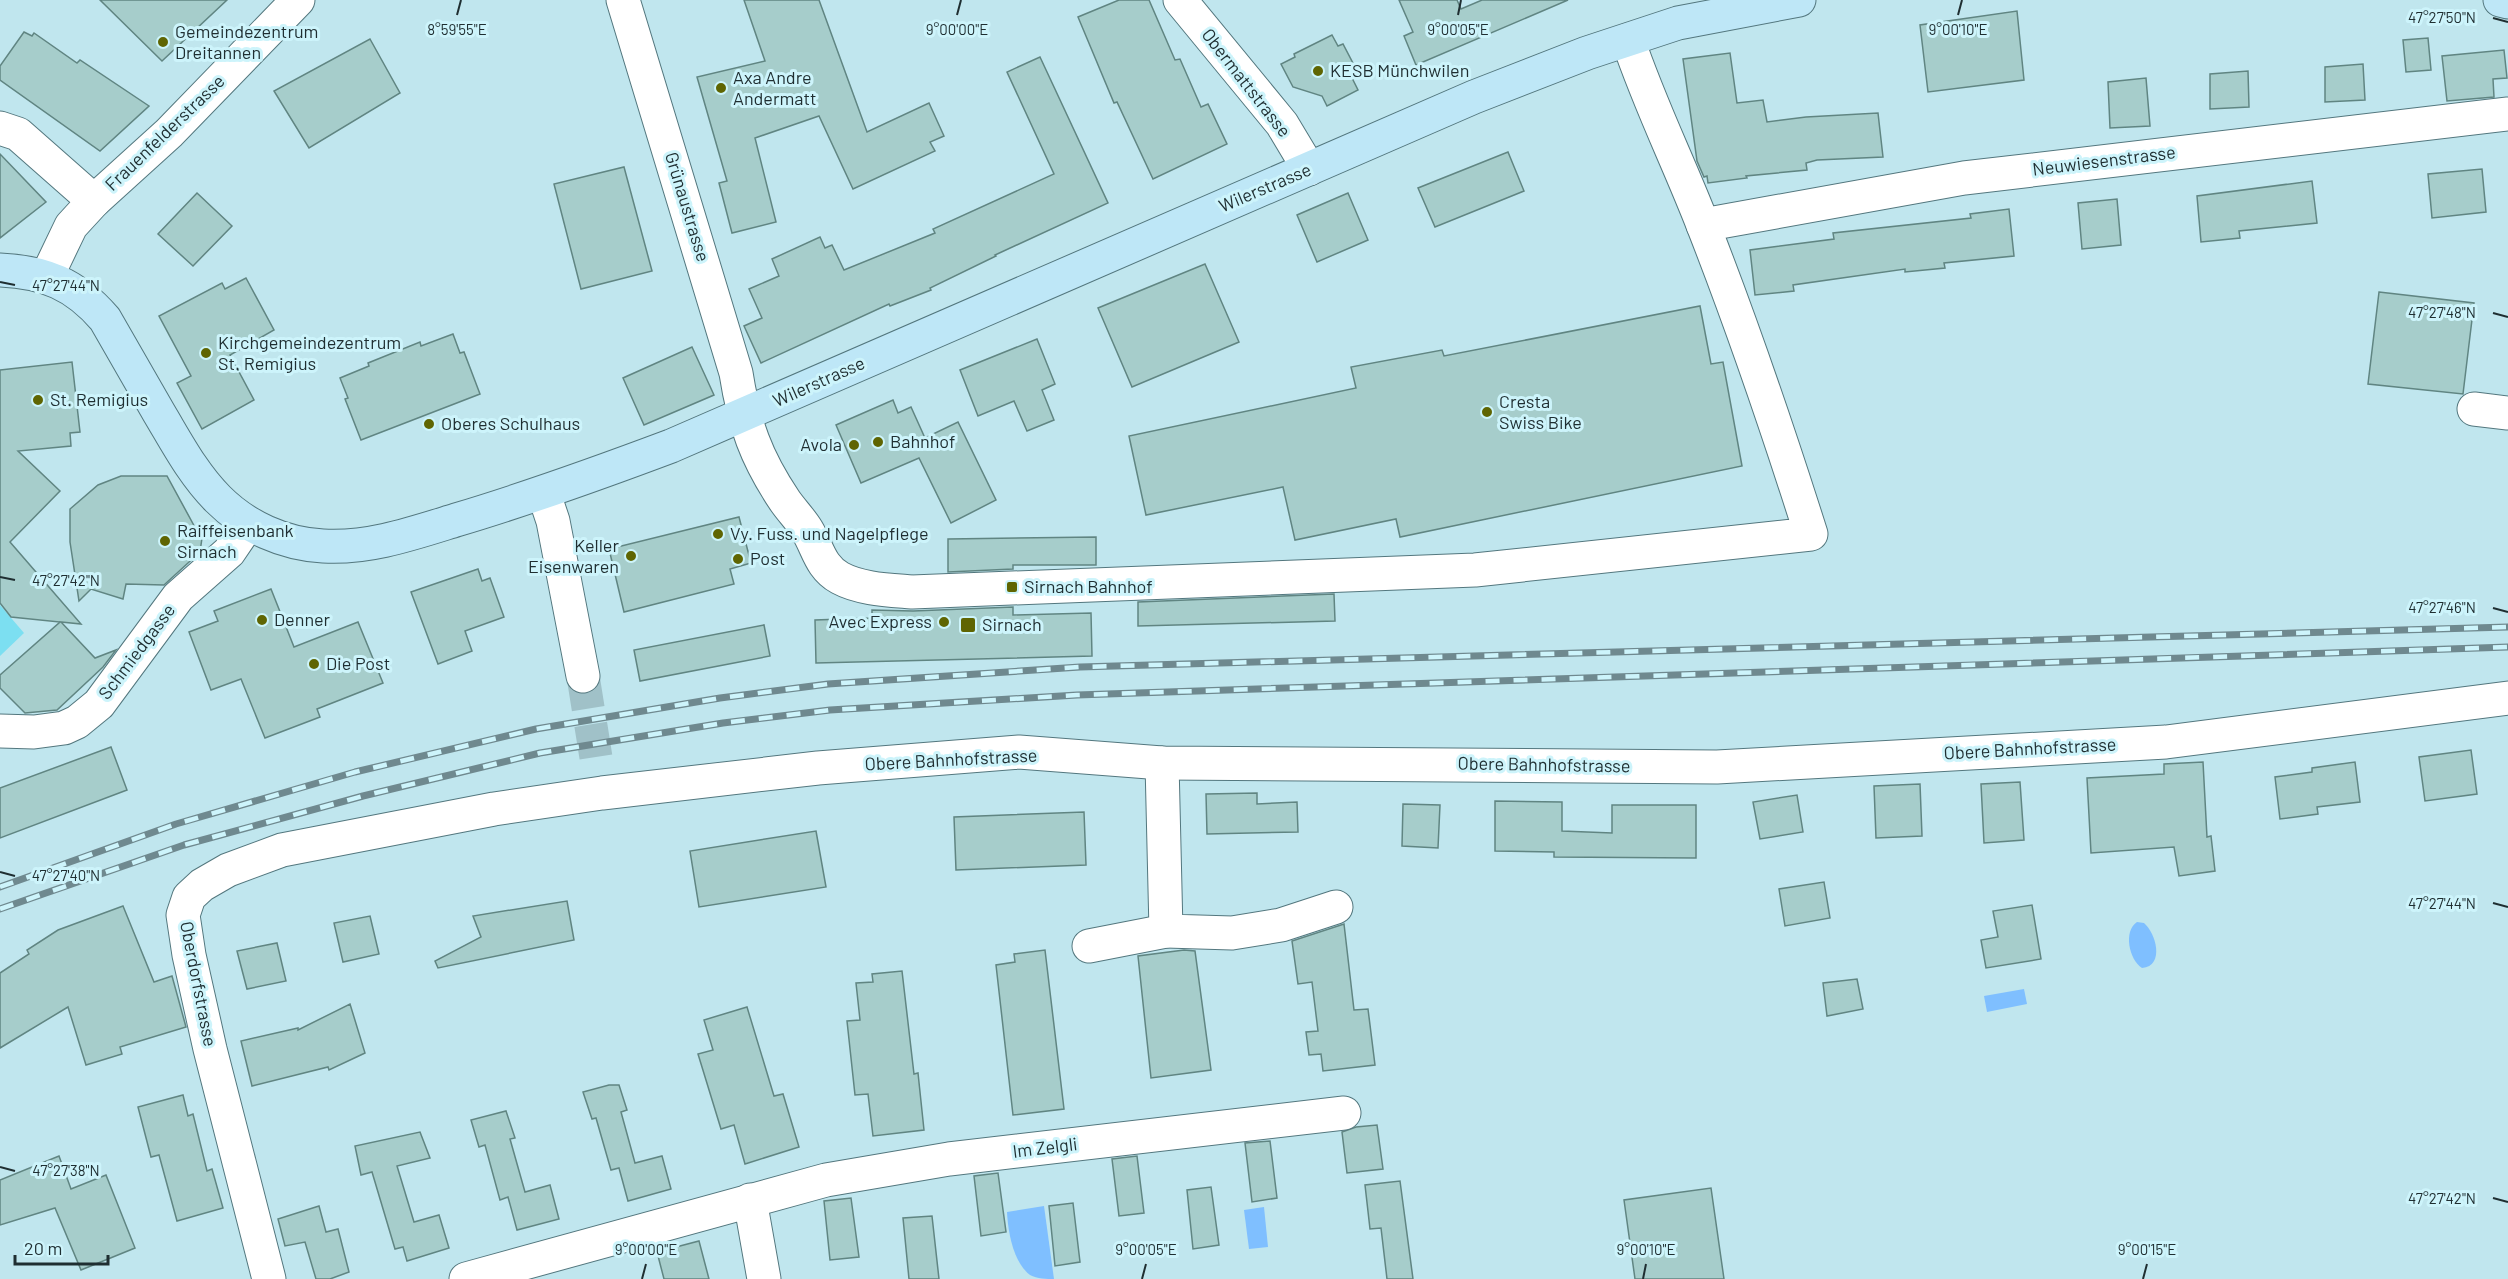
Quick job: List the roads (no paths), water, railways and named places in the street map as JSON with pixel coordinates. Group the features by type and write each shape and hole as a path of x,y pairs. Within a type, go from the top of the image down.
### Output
{"main road":[{"path":"2500,0 2508,2"},
{"name":"Wilerstrasse","path":"544,494 743,416 1474,97 1587,52 1678,23 1790,1"},
{"path":"0,270 25,271 47,276 69,287 93,304 105,319 183,454 218,500 248,524 278,537 298,543 325,546 351,545 403,536 544,494"}],"street":[{"name":"Frauenfelderstrasse","path":"47,276 71,226 94,201 169,133 298,0"},
{"name":"Grünaustrasse","path":"623,0 736,373 743,416 754,447 766,470 807,530 822,562 831,572 852,583 912,592 1475,570 1811,534 1769,404 1703,225"},
{"name":"Obermattstrasse","path":"1180,0 1282,124 1309,169"},
{"path":"1628,40 1637,68 1703,225"},
{"name":"Neuwiesenstrasse","path":"1703,225 1964,178 2508,114"},
{"path":"0,128 18,134 94,201"},
{"path":"2474,409 2508,413"},
{"path":"544,494 553,520 583,676"},
{"name":"Schmiedgasse","path":"0,730 34,732 64,728 77,722 99,704 178,597 229,552 248,524"},
{"name":"Obere Bahnhofstrasse","path":"600,782 1019,753 1162,763 1717,767 2166,742 2508,698"},
{"path":"1162,763 1166,931"},
{"name":"Oberdorfstrasse","path":"269,1279 210,1049 189,955 183,915 189,897 202,885 228,870 282,850 494,809 600,782"},
{"path":"1089,946 1166,931 1232,933 1281,925 1336,907"},
{"name":"Im Zelgli","path":"466,1279 826,1179 949,1159 1344,1113"},
{"path":"750,1200 764,1279"}],"tunnel":[{"path":"583,676 598,770"}],"railway":[{"path":"0,887 176,824 355,772 536,729 720,698 828,684 1080,667 2508,627"},
{"path":"0,909 184,845 363,796 540,753 723,723 830,710 1077,695 2508,647"}],"place":[{"name":"Gemeindezentrum Dreitannen","path":"163,42"},
{"name":"KESB Münchwilen","path":"1318,71"},
{"name":"Axa Andre Andermatt","path":"721,88"},
{"name":"Kirchgemeindezentrum St. Remigius","path":"206,353"},
{"name":"St. Remigius","path":"38,400"},
{"name":"Cresta Swiss Bike","path":"1487,412"},
{"name":"Oberes Schulhaus","path":"429,424"},
{"name":"Bahnhof","path":"878,442"},
{"name":"Avola","path":"854,445"},
{"name":"Vy. Fuss. und Nagelpflege","path":"718,534"},
{"name":"Raiffeisenbank Sirnach","path":"165,541"},
{"name":"Keller Eisenwaren","path":"631,556"},
{"name":"Post","path":"738,559"},
{"name":"Sirnach Bahnhof","path":"1012,587"},
{"name":"Denner","path":"262,620"},
{"name":"Avec Express","path":"944,622"},
{"name":"Sirnach","path":"968,625"},
{"name":"Die Post","path":"314,664"}]}
